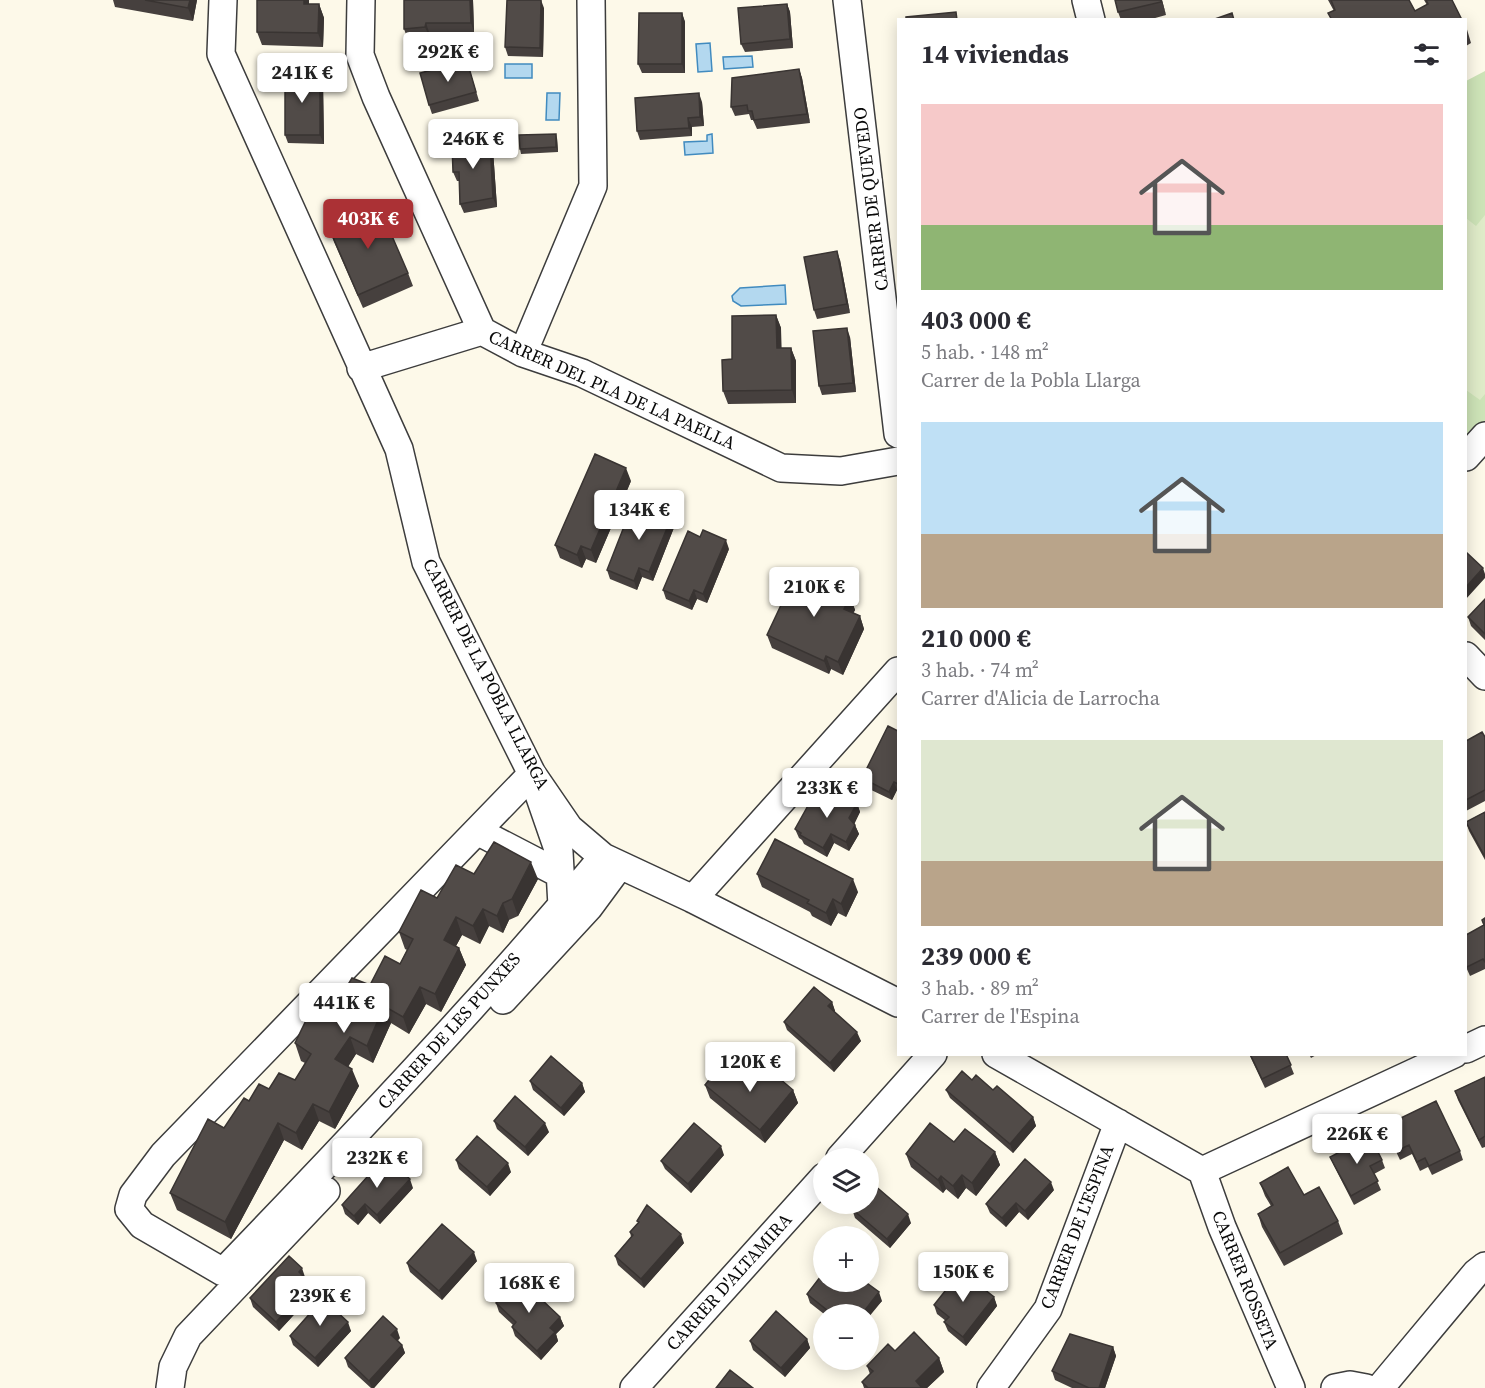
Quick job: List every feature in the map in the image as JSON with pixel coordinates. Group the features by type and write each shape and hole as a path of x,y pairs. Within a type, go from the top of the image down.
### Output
{"street":[{"name":"CARRER DE LA POBLA LLARGA","path":"223,0 221,54 399,449 426,562 532,774 569,828 611,861 693,899 897,1002"},
{"path":"361,0 360,55 376,97 482,331"},
{"path":"523,353 593,186 591,0"},
{"name":"CARRER DE QUEVEDO","path":"847,0 897,425"},
{"path":"1086,0 1090,18"},
{"name":"CARRER DEL PLA DE LA PAELLA","path":"362,368 482,331 523,353 582,373 781,468 841,471 897,461"},
{"path":"1467,456 1485,436"},
{"path":"1467,657 1485,676"},
{"path":"693,899 897,672"},
{"path":"532,774 559,852 562,906"},
{"name":"CARRER DE LES PUNXES","path":"532,774 163,1155 133,1195 129,1209 142,1226 223,1272 393,1095 562,906 611,861"},
{"path":"477,831 560,874"},
{"path":"170,1388 173,1367 188,1336 589,907 611,861"},
{"path":"1467,1049 1485,1040"},
{"path":"849,1148 931,1056"},
{"path":"1000,1056 1202,1171 1451,1056"},
{"name":"CARRER DE L'ESPINA","path":"991,1388 1048,1309 1118,1123"},
{"name":"CARRER ROSSETA","path":"1202,1171 1222,1227 1291,1388"},
{"name":"CARRER D'ALTAMIRA","path":"634,1388 813,1189"},
{"path":"1380,1388 1476,1273 1485,1266"},
{"path":"1335,1388 1350,1385 1366,1388"}],"green space":[{"path":"1485,71 1485,436 1467,456 1467,80"},
{"path":"1485,215 1485,394 1480,400 1467,391 1467,219 1476,226"}],"water":[{"path":"710,43 712,71 698,72 696,44"},
{"path":"752,56 753,67 724,69 723,57"},
{"path":"505,64 532,64 532,78 505,78"},
{"path":"547,93 560,93 559,120 546,120"},
{"path":"712,134 713,153 685,155 684,142 707,141 707,135"},
{"path":"785,285 786,304 741,306 733,301 732,296 740,288"}],"building":[{"path":"145,0 190,0 188,8"},
{"path":"257,0 304,0 304,4 319,4 318,33 257,32"},
{"path":"404,0 470,0 471,23 426,23 425,27 404,29"},
{"path":"507,0 541,0 540,48 505,47"},
{"path":"1115,0 1161,0 1161,2 1118,12"},
{"path":"1331,0 1409,0 1415,11 1428,4 1426,0 1452,0 1461,18 1331,18 1328,13 1335,10"},
{"path":"787,4 790,39 741,44 738,8"},
{"path":"956,12 957,18 906,18"},
{"path":"639,13 682,13 682,64 638,64"},
{"path":"1232,13 1233,18 1218,18"},
{"path":"467,61 476,92 429,105 420,73"},
{"path":"799,69 807,114 754,120 752,111 748,111 747,105 731,107 732,78"},
{"path":"285,73 320,73 320,135 285,135"},
{"path":"699,93 700,117 688,118 689,128 637,131 635,98"},
{"path":"556,134 556,147 520,149 519,135"},
{"path":"490,141 493,198 460,204 459,172 453,172 452,143"},
{"path":"379,206 408,273 358,295 329,228"},
{"path":"837,251 847,304 814,310 804,257"},
{"path":"776,315 777,348 791,348 792,390 723,391 722,360 732,359 732,316"},
{"path":"847,328 853,383 819,386 813,331"},
{"path":"595,454 626,468 591,550 581,546 577,555 555,545"},
{"path":"634,501 672,516 649,572 639,568 634,581 607,570"},
{"path":"703,530 726,540 703,594 694,590 689,601 663,590 688,531 700,537"},
{"path":"1467,553 1483,568 1467,586"},
{"path":"798,569 839,587 837,590 850,596 844,609 860,616 838,662 826,656 824,661 767,635"},
{"path":"1485,599 1485,634 1468,617"},
{"path":"888,726 897,730 897,784 894,782 889,792 862,778"},
{"path":"1482,732 1485,737 1485,790 1467,799 1467,740"},
{"path":"827,788 857,803 849,818 855,825 846,842 831,834 823,848 800,835 801,833 795,829 810,802 819,803"},
{"path":"1485,812 1485,857 1467,824 1467,821"},
{"path":"775,839 853,879 841,904 833,899 826,913 807,903 809,900 757,874"},
{"path":"494,842 531,862 512,899 503,903 497,916 483,909 473,926 456,917 444,940 459,948 435,994 420,987 403,1017 384,1006 367,1046 350,1037 335,1059 352,1069 329,1112 313,1104 296,1133 278,1123 225,1222 170,1193 208,1119 224,1128 244,1098 249,1101 259,1084 269,1089 279,1073 295,1080 311,1054 295,1043 314,1004 330,1015 352,978 370,985 385,956 400,964 413,939 399,932 421,890 437,898 456,865 474,874"},
{"path":"1485,918 1485,962 1483,959 1467,967 1467,934 1484,925 1482,920"},
{"path":"814,987 832,1002 828,1006 857,1032 830,1063 784,1022"},
{"path":"551,1056 582,1083 561,1108 530,1081"},
{"path":"1251,1056 1287,1056 1291,1065 1262,1079"},
{"path":"722,1064 737,1076 746,1065 759,1076 766,1067 793,1090 760,1130 705,1085"},
{"path":"962,1071 972,1080 976,1075 993,1090 997,1086 1033,1117 1010,1144 946,1090"},
{"path":"1485,1077 1485,1136 1479,1140 1455,1091"},
{"path":"515,1096 545,1123 525,1147 494,1121"},
{"path":"1436,1101 1460,1151 1429,1166 1425,1158 1417,1162 1409,1145 1396,1151 1384,1126"},
{"path":"694,1123 721,1146 688,1184 661,1161"},
{"path":"930,1123 954,1142 965,1129 995,1152 972,1183 962,1175 953,1186 941,1176 938,1180 906,1154"},
{"path":"477,1136 508,1163 487,1187 456,1160"},
{"path":"1370,1136 1382,1160 1370,1166 1378,1181 1351,1196 1330,1157"},
{"path":"385,1157 410,1179 377,1215 365,1204 354,1216 342,1205"},
{"path":"1025,1159 1051,1182 1025,1211 1016,1203 1002,1218 986,1204"},
{"path":"1288,1167 1304,1195 1319,1187 1338,1221 1280,1253 1258,1214 1273,1205 1260,1183"},
{"path":"879,1189 908,1214 887,1239 879,1232 879,1226 872,1226 858,1214 879,1214"},
{"path":"647,1205 681,1234 641,1279 615,1256 633,1235 630,1232 639,1222 637,1221"},
{"path":"442,1224 474,1252 439,1291 407,1263"},
{"path":"289,1256 302,1268 299,1272 311,1284 276,1322 250,1298"},
{"path":"961,1271 994,1297 963,1337 944,1322 949,1317 934,1305"},
{"path":"519,1278 560,1317 550,1328 555,1332 537,1351 512,1327 516,1322 496,1303"},
{"path":"813,1286 813,1292 879,1292 870,1304 820,1304 807,1294"},
{"path":"328,1293 340,1303 335,1310 348,1322 315,1358 290,1336"},
{"path":"776,1311 807,1339 781,1368 750,1341"},
{"path":"383,1316 397,1329 391,1335 402,1345 369,1381 345,1358"},
{"path":"914,1332 939,1358 916,1381 922,1388 868,1388 862,1382 872,1370 879,1370 879,1353 888,1344 895,1351"},
{"path":"1070,1334 1113,1347 1099,1388 1089,1388 1052,1371"},
{"path":"730,1370 753,1388 716,1388"}]}
